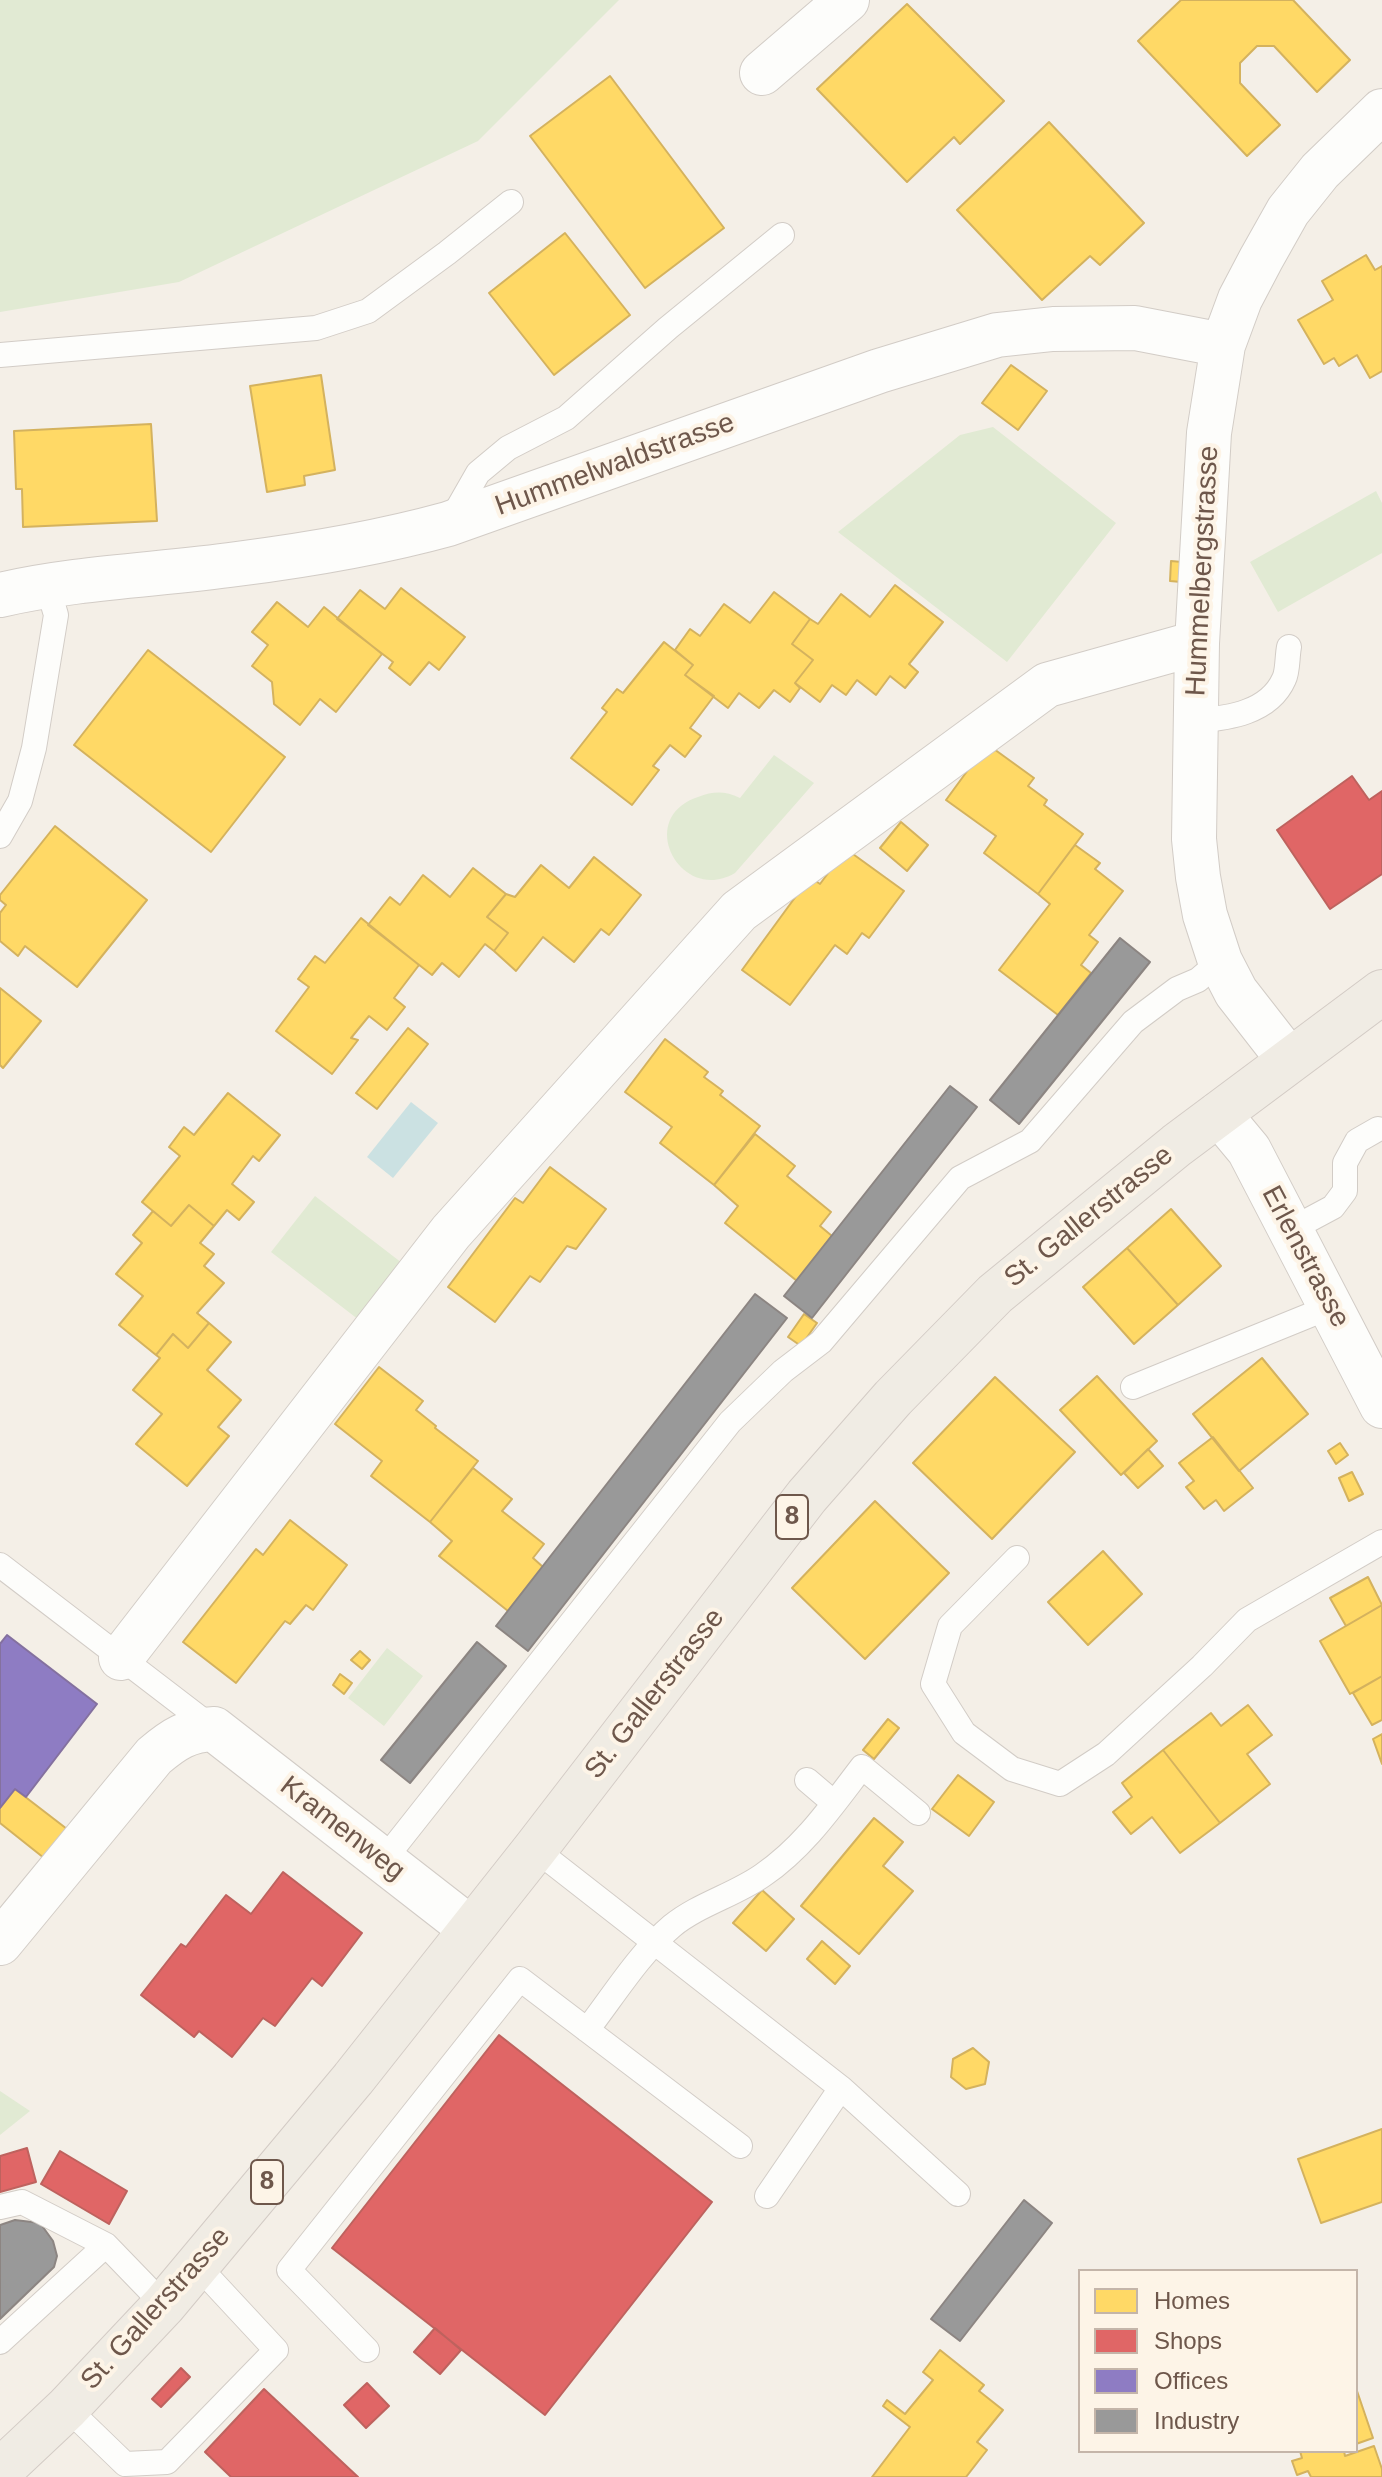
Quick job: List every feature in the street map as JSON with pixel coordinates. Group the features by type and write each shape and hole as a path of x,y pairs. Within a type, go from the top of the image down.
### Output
{"main road":[{"name":"St. Gallerstrasse","path":"0,2471 67,2408 164,2305 353,2079 807,1496 893,1398 995,1294 1219,1114 1382,992"}],"street":[{"path":"762,73 847,0"},
{"name":"Hummelbergstrasse","path":"1289,1060 1236,992 1220,961 1205,915 1198,877 1194,839 1197,643 1209,433 1223,345 1240,299 1288,211 1320,171 1382,111"},
{"name":"Hummelwaldstrasse","path":"0,595 47,584 237,564 398,538 448,524 879,371 997,335 1053,329 1135,328 1223,345"},
{"path":"121,1658 451,1232 739,911 1047,685 1197,643"},
{"name":"Erlenstrasse","path":"1219,1114 1249,1150 1382,1404"},
{"path":"0,1943 154,1756 176,1737 195,1730 214,1729"},
{"name":"Kramenweg","path":"214,1729 471,1929"}],"lane":[{"path":"0,355 316,328 368,311 511,202"},
{"path":"448,524 478,473 508,448 566,418 668,328 782,235"},
{"path":"0,836 20,801 34,748 56,615 47,584"},
{"path":"1196,721 1225,719 1251,711 1270,696 1285,679 1289,647"},
{"path":"383,1861 730,1422 783,1371 821,1342 960,1178 1030,1141 1133,1022 1177,989 1198,980 1220,961"},
{"path":"1290,1230 1333,1207 1345,1191 1345,1163 1357,1141 1378,1129"},
{"path":"1133,1387 1330,1307"},
{"path":"1017,1558 950,1626 933,1684 964,1733 1012,1769 1060,1784 1106,1754 1247,1620 1382,1542"},
{"name":"Kramenweg","path":"0,1565 214,1729"},
{"path":"587,2030 655,1942 674,1924 760,1878 784,1860 815,1828 862,1767 918,1813"},
{"path":"807,1780 834,1803"},
{"path":"535,1849 841,2088 958,2194"},
{"path":"367,2350 289,2270 520,1979 740,2146"},
{"path":"767,2196 841,2088"},
{"path":"0,2207 22,2202 106,2245 164,2305"},
{"path":"0,2342 106,2245"},
{"path":"67,2408 125,2464 167,2462 276,2350 197,2265"}],"green space":[{"path":"0,0 619,0 478,141 179,282 0,312"},
{"path":"993,427 1116,523 1007,662 838,532 960,435"},
{"path":"1376,491 1382,503 1382,553 1278,612 1250,562"},
{"path":"774,755 814,783 735,873 715,880 697,878 683,869 672,855 667,839 669,822 679,808 709,794 724,793 740,798"},
{"path":"315,1196 402,1263 359,1320 271,1252"},
{"path":"387,1648 423,1676 384,1726 348,1698"},
{"path":"0,2091 30,2111 0,2135"}],"shaded area":[{"path":"411,1102 438,1123 393,1178 367,1157"}],"building: Homes":[{"path":"1181,0 1293,0 1350,60 1317,92 1274,46 1257,46 1240,63 1240,83 1280,125 1247,156 1138,41"},
{"path":"907,4 1004,101 960,144 954,137 907,182 817,89"},
{"path":"610,76 724,228 645,288 530,136"},
{"path":"1049,122 1144,223 1100,265 1090,256 1042,300 957,210"},
{"path":"565,233 630,315 554,375 489,293"},
{"path":"1366,255 1375,270 1382,266 1382,371 1370,378 1357,355 1339,366 1334,358 1324,364 1298,320 1333,300 1322,281"},
{"path":"1011,365 1047,391 1018,430 982,403"},
{"path":"321,375 335,470 304,476 305,485 267,492 250,386"},
{"path":"151,424 157,521 23,527 22,489 16,489 14,431"},
{"path":"1171,561 1182,562 1181,582 1170,581"},
{"path":"895,585 943,622 909,664 918,672 905,688 890,676 876,695 857,680 846,695 832,685 820,702 795,683 813,660 792,644 810,619 818,624 841,594 870,617"},
{"path":"401,588 465,637 439,670 429,662 410,685 389,668 393,662 337,619 360,590 385,609"},
{"path":"774,592 810,619 792,644 813,660 795,683 800,688 790,702 774,690 759,708 739,693 728,708 685,675 693,665 675,650 690,629 700,636 724,604 750,623"},
{"path":"277,602 308,627 324,607 382,654 336,712 320,699 300,725 274,704 272,682 252,666 268,645 252,632"},
{"path":"664,642 693,665 685,675 714,696 690,728 701,736 685,757 670,745 653,766 659,770 632,805 571,758 607,712 602,708 617,689 623,693"},
{"path":"148,650 285,757 211,852 74,745"},
{"path":"987,744 1034,778 1028,786 1047,800 1044,805 1083,834 1038,894 984,853 996,836 946,800"},
{"path":"901,822 928,845 907,871 880,848"},
{"path":"55,826 147,900 77,987 25,946 18,956 0,941 0,913 6,905 0,900 0,895"},
{"path":"1075,845 1100,863 1095,869 1123,891 1089,935 1098,942 1081,965 1091,973 1058,1015 999,970 1050,904 1038,894"},
{"path":"846,849 904,891 869,938 862,933 847,954 835,945 790,1005 742,970 810,877 820,884"},
{"path":"594,857 641,895 609,935 601,929 574,962 543,937 516,971 494,951 508,933 487,917 506,894 515,897 541,865 569,888"},
{"path":"473,868 506,894 487,917 508,933 494,951 485,944 459,977 442,963 432,975 368,925 390,897 400,905 423,875 450,897"},
{"path":"361,918 419,965 394,998 405,1007 387,1030 369,1016 351,1038 358,1040 332,1074 276,1031 309,987 298,979 315,956 325,963"},
{"path":"0,988 41,1021 3,1068 0,1065"},
{"path":"408,1028 428,1044 377,1109 356,1093"},
{"path":"665,1039 708,1072 704,1077 723,1091 720,1095 760,1126 714,1185 660,1143 672,1127 625,1092"},
{"path":"228,1093 280,1135 259,1161 253,1156 232,1184 254,1202 239,1220 227,1210 214,1226 189,1205 171,1226 142,1202 180,1156 169,1147 184,1127 194,1135"},
{"path":"755,1134 795,1166 787,1176 831,1212 820,1226 832,1236 797,1281 725,1223 738,1206 714,1185"},
{"path":"550,1167 606,1209 576,1249 567,1246 540,1282 530,1276 495,1322 448,1287 515,1198 523,1203"},
{"path":"189,1205 214,1226 200,1243 214,1254 204,1266 224,1283 197,1313 209,1323 188,1348 173,1334 156,1355 119,1325 143,1296 116,1274 142,1243 133,1235 153,1211 171,1226"},
{"path":"1171,1209 1221,1266 1178,1305 1127,1248"},
{"path":"1127,1248 1178,1305 1134,1344 1083,1287"},
{"path":"804,1314 817,1323 801,1346 788,1337"},
{"path":"209,1323 231,1342 207,1370 241,1400 218,1427 229,1436 187,1486 136,1444 162,1414 133,1390 160,1358 156,1355 173,1334 188,1348"},
{"path":"1262,1358 1308,1414 1239,1471 1193,1414"},
{"path":"379,1367 423,1401 416,1410 478,1461 430,1522 371,1476 382,1461 335,1424"},
{"path":"1097,1376 1157,1441 1121,1475 1060,1410"},
{"path":"995,1377 1075,1452 992,1539 913,1463"},
{"path":"1213,1437 1253,1488 1224,1511 1216,1500 1204,1509 1186,1487 1194,1481 1179,1463"},
{"path":"1340,1443 1348,1455 1336,1464 1328,1451"},
{"path":"1148,1449 1163,1466 1138,1488 1124,1473"},
{"path":"473,1468 512,1499 502,1511 544,1544 533,1558 543,1567 508,1611 439,1556 452,1541 430,1522"},
{"path":"1352,1472 1363,1494 1349,1501 1339,1478"},
{"path":"875,1501 949,1573 865,1659 792,1588"},
{"path":"290,1520 347,1565 313,1610 306,1605 290,1624 285,1621 236,1683 183,1642 256,1549 263,1555"},
{"path":"1103,1551 1142,1594 1088,1645 1048,1602"},
{"path":"1368,1577 1382,1605 1346,1626 1330,1598"},
{"path":"1382,1605 1382,1676 1350,1694 1320,1641"},
{"path":"360,1651 370,1660 362,1669 351,1660"},
{"path":"340,1674 352,1683 344,1694 333,1685"},
{"path":"1382,1676 1382,1720 1372,1725 1353,1693"},
{"path":"1248,1705 1272,1735 1247,1754 1270,1784 1220,1823 1163,1750 1211,1713 1221,1726"},
{"path":"888,1719 899,1728 874,1759 863,1750"},
{"path":"1382,1734 1382,1764 1373,1739"},
{"path":"1163,1750 1220,1823 1180,1853 1152,1817 1131,1834 1113,1812 1132,1797 1122,1783"},
{"path":"958,1775 994,1802 969,1836 932,1809"},
{"path":"15,1789 67,1829 44,1858 0,1823 0,1808"},
{"path":"874,1818 903,1842 883,1866 913,1891 859,1954 801,1906"},
{"path":"762,1890 794,1919 766,1951 733,1923"},
{"path":"822,1941 850,1966 835,1984 807,1959"},
{"path":"973,2048 989,2062 985,2084 966,2089 951,2077 953,2059"},
{"path":"1382,2129 1382,2202 1321,2223 1298,2159"},
{"path":"940,2350 984,2385 979,2391 1003,2410 977,2442 987,2450 966,2477 872,2477 910,2427 883,2406 887,2400 905,2414 933,2380 923,2372"},
{"path":"1358,2394 1373,2438 1358,2443"},
{"path":"1374,2446 1382,2477 1311,2477 1308,2471 1297,2475 1292,2461 1302,2458 1301,2453 1344,2453 1345,2456"}],"building: Shops":[{"path":"1352,776 1369,800 1382,791 1382,874 1330,909 1277,830"},
{"path":"283,1872 362,1933 322,1986 312,1978 275,2026 263,2018 232,2057 199,2031 194,2037 141,1995 181,1944 186,1947 226,1895 251,1914"},
{"path":"499,2035 712,2202 545,2415 332,2248"},
{"path":"27,2148 36,2182 0,2192 0,2156"},
{"path":"60,2151 127,2191 109,2224 41,2184"},
{"path":"435,2328 461,2350 440,2374 414,2352"},
{"path":"181,2368 190,2377 161,2407 152,2399"},
{"path":"367,2383 389,2406 366,2428 344,2405"},
{"path":"264,2389 358,2477 231,2477 205,2452"}],"building: Offices":[{"path":"7,1635 97,1704 26,1797 15,1789 0,1808 0,1644"}],"building: Industry":[{"path":"1120,938 1150,962 1019,1124 990,1100"},
{"path":"950,1086 977,1107 812,1318 784,1296"},
{"path":"755,1294 787,1318 528,1651 496,1626"},
{"path":"477,1642 506,1666 410,1783 381,1760"},
{"path":"1024,2200 1052,2223 960,2341 931,2319"},
{"path":"15,2220 40,2223 53,2241 57,2256 54,2267 0,2319 0,2225"}]}
